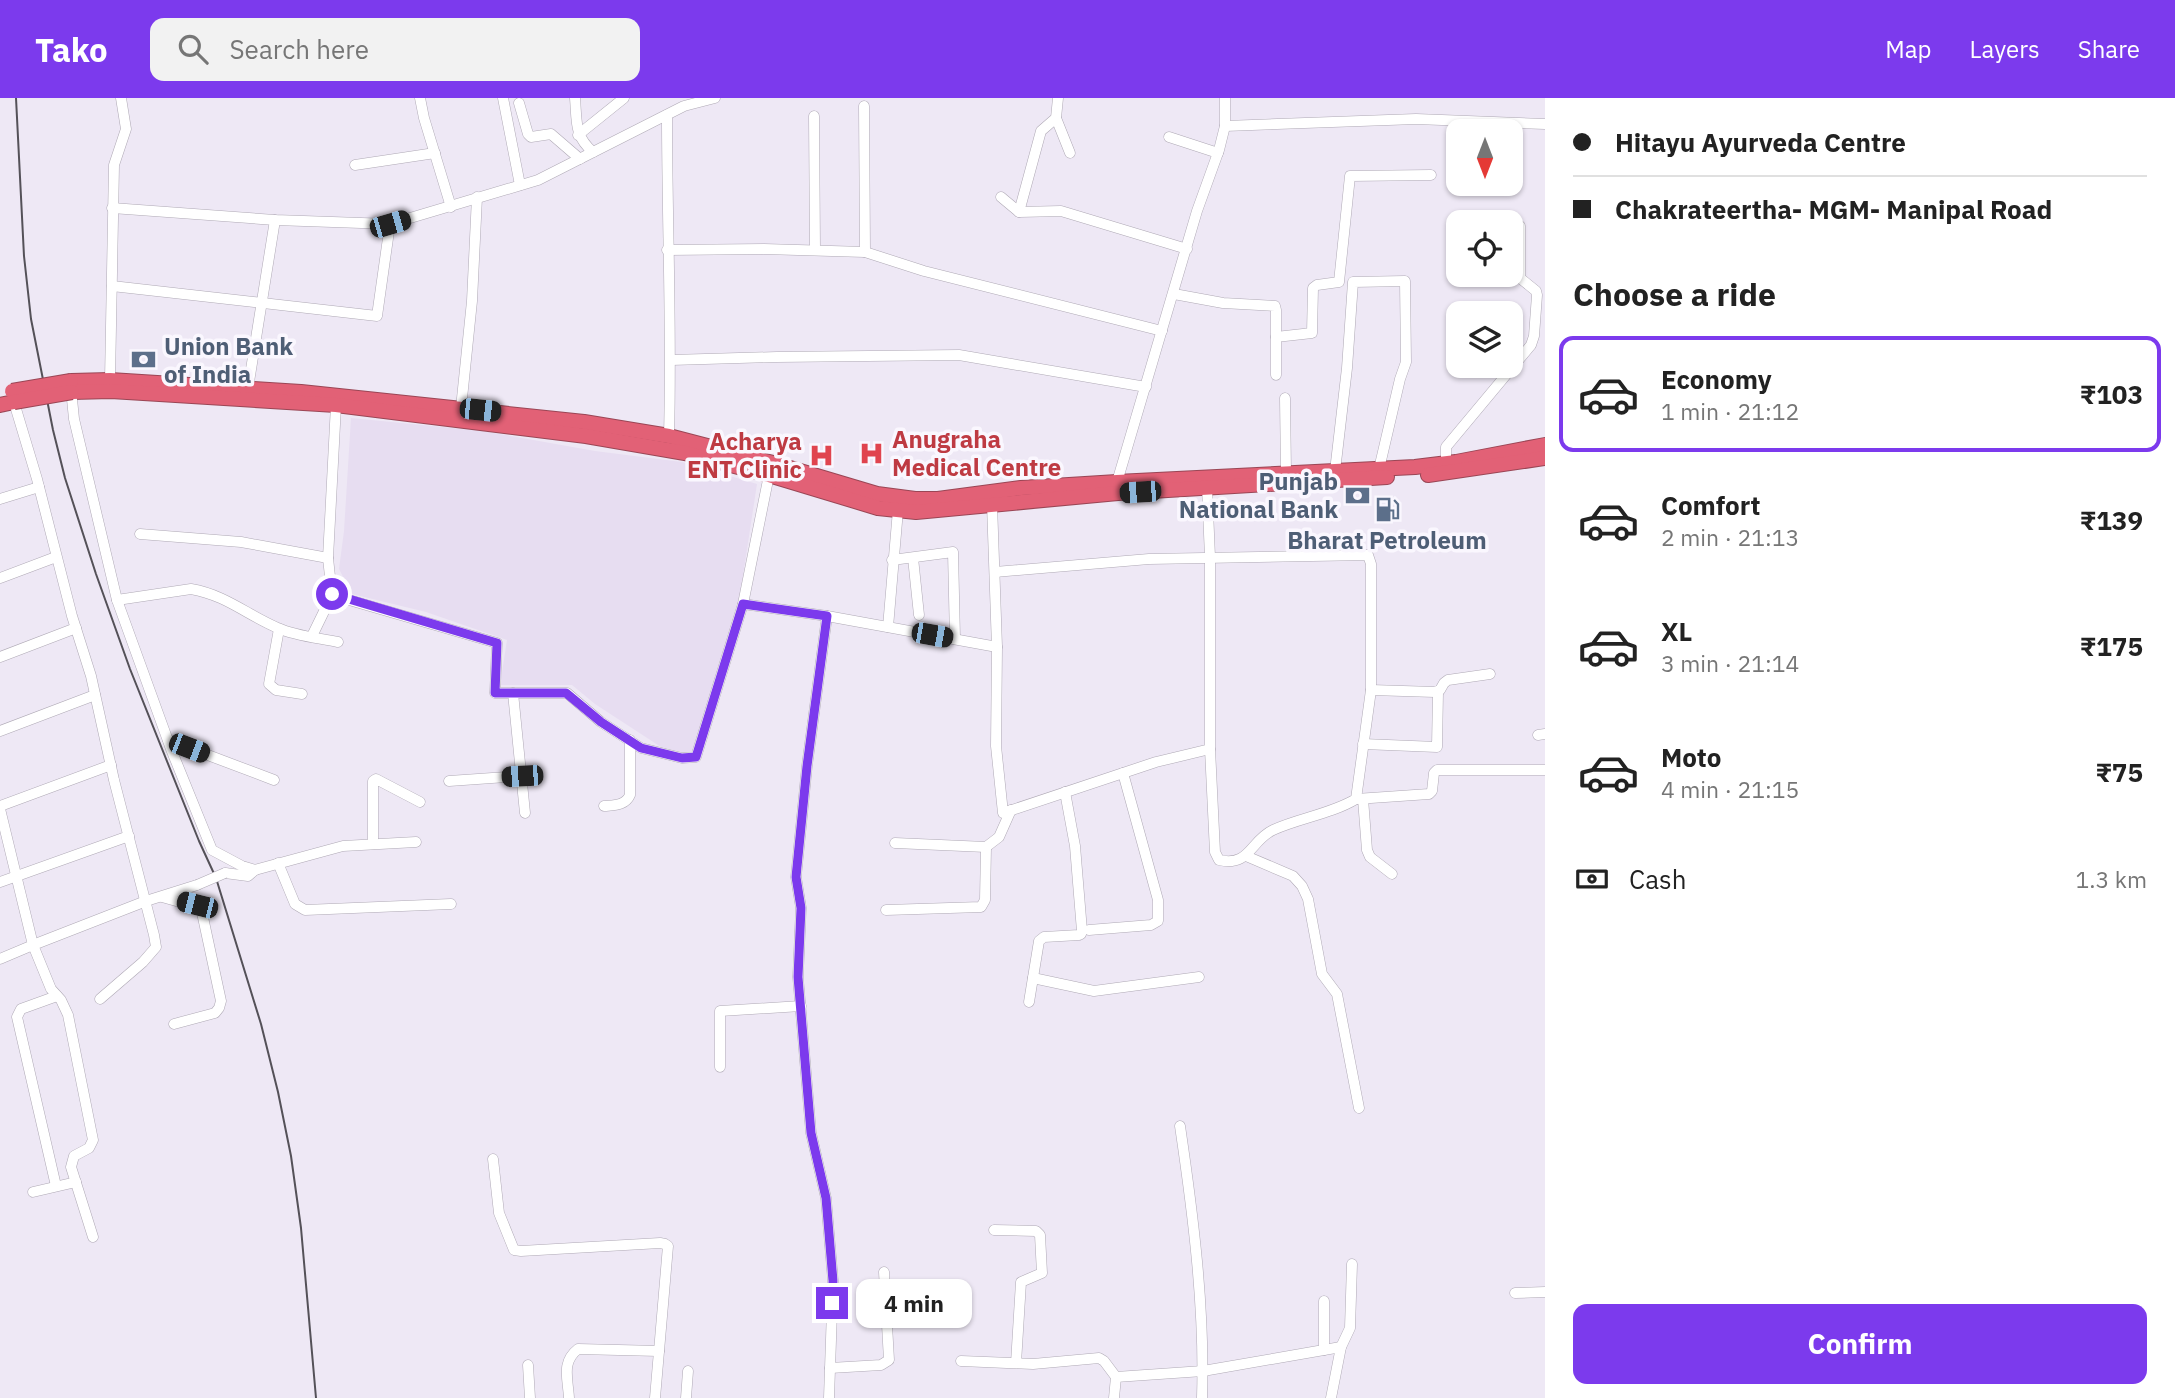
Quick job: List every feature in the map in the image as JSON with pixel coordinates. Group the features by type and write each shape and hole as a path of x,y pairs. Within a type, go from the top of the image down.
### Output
{"highway":[{"path":"6,398 110,380 355,396 461,408 499,419 653,446 769,475 861,503 898,510 939,511 992,504 1021,495 1117,482 1379,469 1446,463 1545,445"},
{"path":"71,386 499,419 584,422 669,436 895,498 938,499 1207,487 1451,473 1545,458"}],"street":[{"path":"110,380 114,165 126,128 121,98"},
{"path":"421,98 451,207"},
{"path":"503,98 520,185"},
{"path":"575,98 578,135 584,145 593,152"},
{"path":"578,135 624,98"},
{"path":"112,208 275,220 390,224 538,180 692,101 715,98"},
{"path":"1058,98 1056,118 1070,153"},
{"path":"1117,482 1197,211 1218,153 1225,126 1225,98"},
{"path":"519,103 531,137 551,134 580,159"},
{"path":"864,106 865,252"},
{"path":"667,116 667,250 671,360 669,436"},
{"path":"814,116 815,250"},
{"path":"1019,212 1041,131 1056,118"},
{"path":"1225,126 1416,119 1545,124"},
{"path":"1169,137 1218,153"},
{"path":"355,165 435,152"},
{"path":"1339,282 1350,176 1431,175"},
{"path":"461,408 477,197"},
{"path":"1001,197 1019,212 1061,211 1187,249"},
{"path":"248,388 275,220"},
{"path":"112,286 377,316 390,224"},
{"path":"667,250 865,252 924,271 1162,331"},
{"path":"1446,463 1446,447 1533,340 1537,295 1523,280"},
{"path":"1276,337 1312,333 1313,288 1317,285 1405,281 1406,362 1379,469"},
{"path":"1335,471 1353,282"},
{"path":"1174,294 1223,303 1275,306 1276,375"},
{"path":"671,360 959,355 1146,387"},
{"path":"71,386 74,419 117,600 168,740 212,850 255,870"},
{"path":"6,398 39,487 95,695 156,947 143,962 100,999"},
{"path":"1285,398 1286,473"},
{"path":"312,636 332,594 328,558 336,405"},
{"path":"332,594 497,643 495,693 566,693 601,722 641,748 682,758 696,757 743,604 769,475"},
{"path":"0,499 39,487"},
{"path":"1207,487 1210,557 1210,749 1217,856 1223,861 1235,861 1246,856 1255,844 1273,830 1359,799 1431,793 1435,771 1545,770"},
{"path":"992,504 997,647 996,746 1003,813 1156,762 1210,749"},
{"path":"888,627 898,510"},
{"path":"140,534 242,542 328,558"},
{"path":"892,560 953,552 955,639"},
{"path":"995,572 1149,559 1368,555 1371,564 1371,690 1359,799 1370,857 1392,874"},
{"path":"0,578 56,557"},
{"path":"913,558 919,615"},
{"path":"117,600 191,589 234,603 279,629 338,642"},
{"path":"743,604 827,616 997,647"},
{"path":"827,616 807,766 796,877 801,908 798,977 811,1133 826,1198 833,1281 829,1398"},
{"path":"0,657 76,628"},
{"path":"279,629 269,684 276,690 302,694"},
{"path":"1363,744 1437,747 1438,692 1448,680 1490,674"},
{"path":"1371,690 1438,692"},
{"path":"513,693 525,813"},
{"path":"0,731 95,695"},
{"path":"168,740 274,780"},
{"path":"604,806 623,804 630,795 630,740"},
{"path":"93,1237 71,1167 74,1156 89,1148 93,1140 68,1015 51,989 33,945 0,808 111,765"},
{"path":"1089,930 1151,925 1158,921 1157,900 1123,773"},
{"path":"449,781 522,776"},
{"path":"373,844 373,781 383,781 420,803"},
{"path":"1029,1002 1041,938 1082,934 1075,846 1065,793"},
{"path":"895,843 986,848 999,838 1012,810"},
{"path":"0,881 129,836"},
{"path":"0,959 225,873 248,876 255,870 343,846 416,842"},
{"path":"886,910 981,907 985,900 986,848"},
{"path":"1246,856 1293,876 1302,886 1308,900 1322,974 1337,994 1359,1108"},
{"path":"278,863 295,904 305,910 451,904"},
{"path":"161,897 201,908 220,1001 219,1009 215,1013 174,1024"},
{"path":"1033,978 1094,991 1199,977"},
{"path":"56,1186 17,1017 21,1009 57,996"},
{"path":"720,1067 720,1010 801,1006"},
{"path":"1180,1126 1191,1199 1203,1371 1202,1398"},
{"path":"492,1159 499,1213 514,1250 668,1246 655,1398"},
{"path":"33,1192 76,1182"},
{"path":"994,1230 1035,1231 1040,1236 1042,1273 1021,1282 1016,1363"},
{"path":"1331,1398 1341,1347 1350,1328 1352,1264"},
{"path":"830,1368 881,1365 889,1360 884,1272"},
{"path":"1514,1293 1545,1292"},
{"path":"1324,1301 1324,1350"},
{"path":"1116,1377 1203,1371 1341,1347"},
{"path":"569,1398 566,1362 570,1354 578,1349 659,1351"},
{"path":"961,1361 1016,1363 1099,1358 1116,1377 1114,1398"},
{"path":"528,1365 530,1398"},
{"path":"686,1398 688,1371"}],"shaded area":[{"path":"351,418 483,431 595,451 682,462 757,484 738,608 692,755 661,747 595,704 572,685 500,685 507,640 426,612 352,594 339,569"}],"railway":[{"path":"16,98 24,256 31,319 53,430 65,478 96,574 130,669 216,878 261,1024 291,1156 301,1228 316,1398"}],"place":[{"name":"Union Bank of India","path":"144,360"},
{"name":"Anugraha Medical Centre","path":"872,453"},
{"name":"Acharya ENT Clinic","path":"822,455"},
{"name":"Punjab National Bank","path":"1358,495"},
{"name":"Bharat Petroleum","path":"1387,509"}],"route":[{"path":"332,594 497,643 495,693 566,693 601,722 641,748 682,758 696,757 743,604 827,616 807,766 796,877 801,908 798,977 811,1133 826,1198 833,1281 832,1303"}]}
